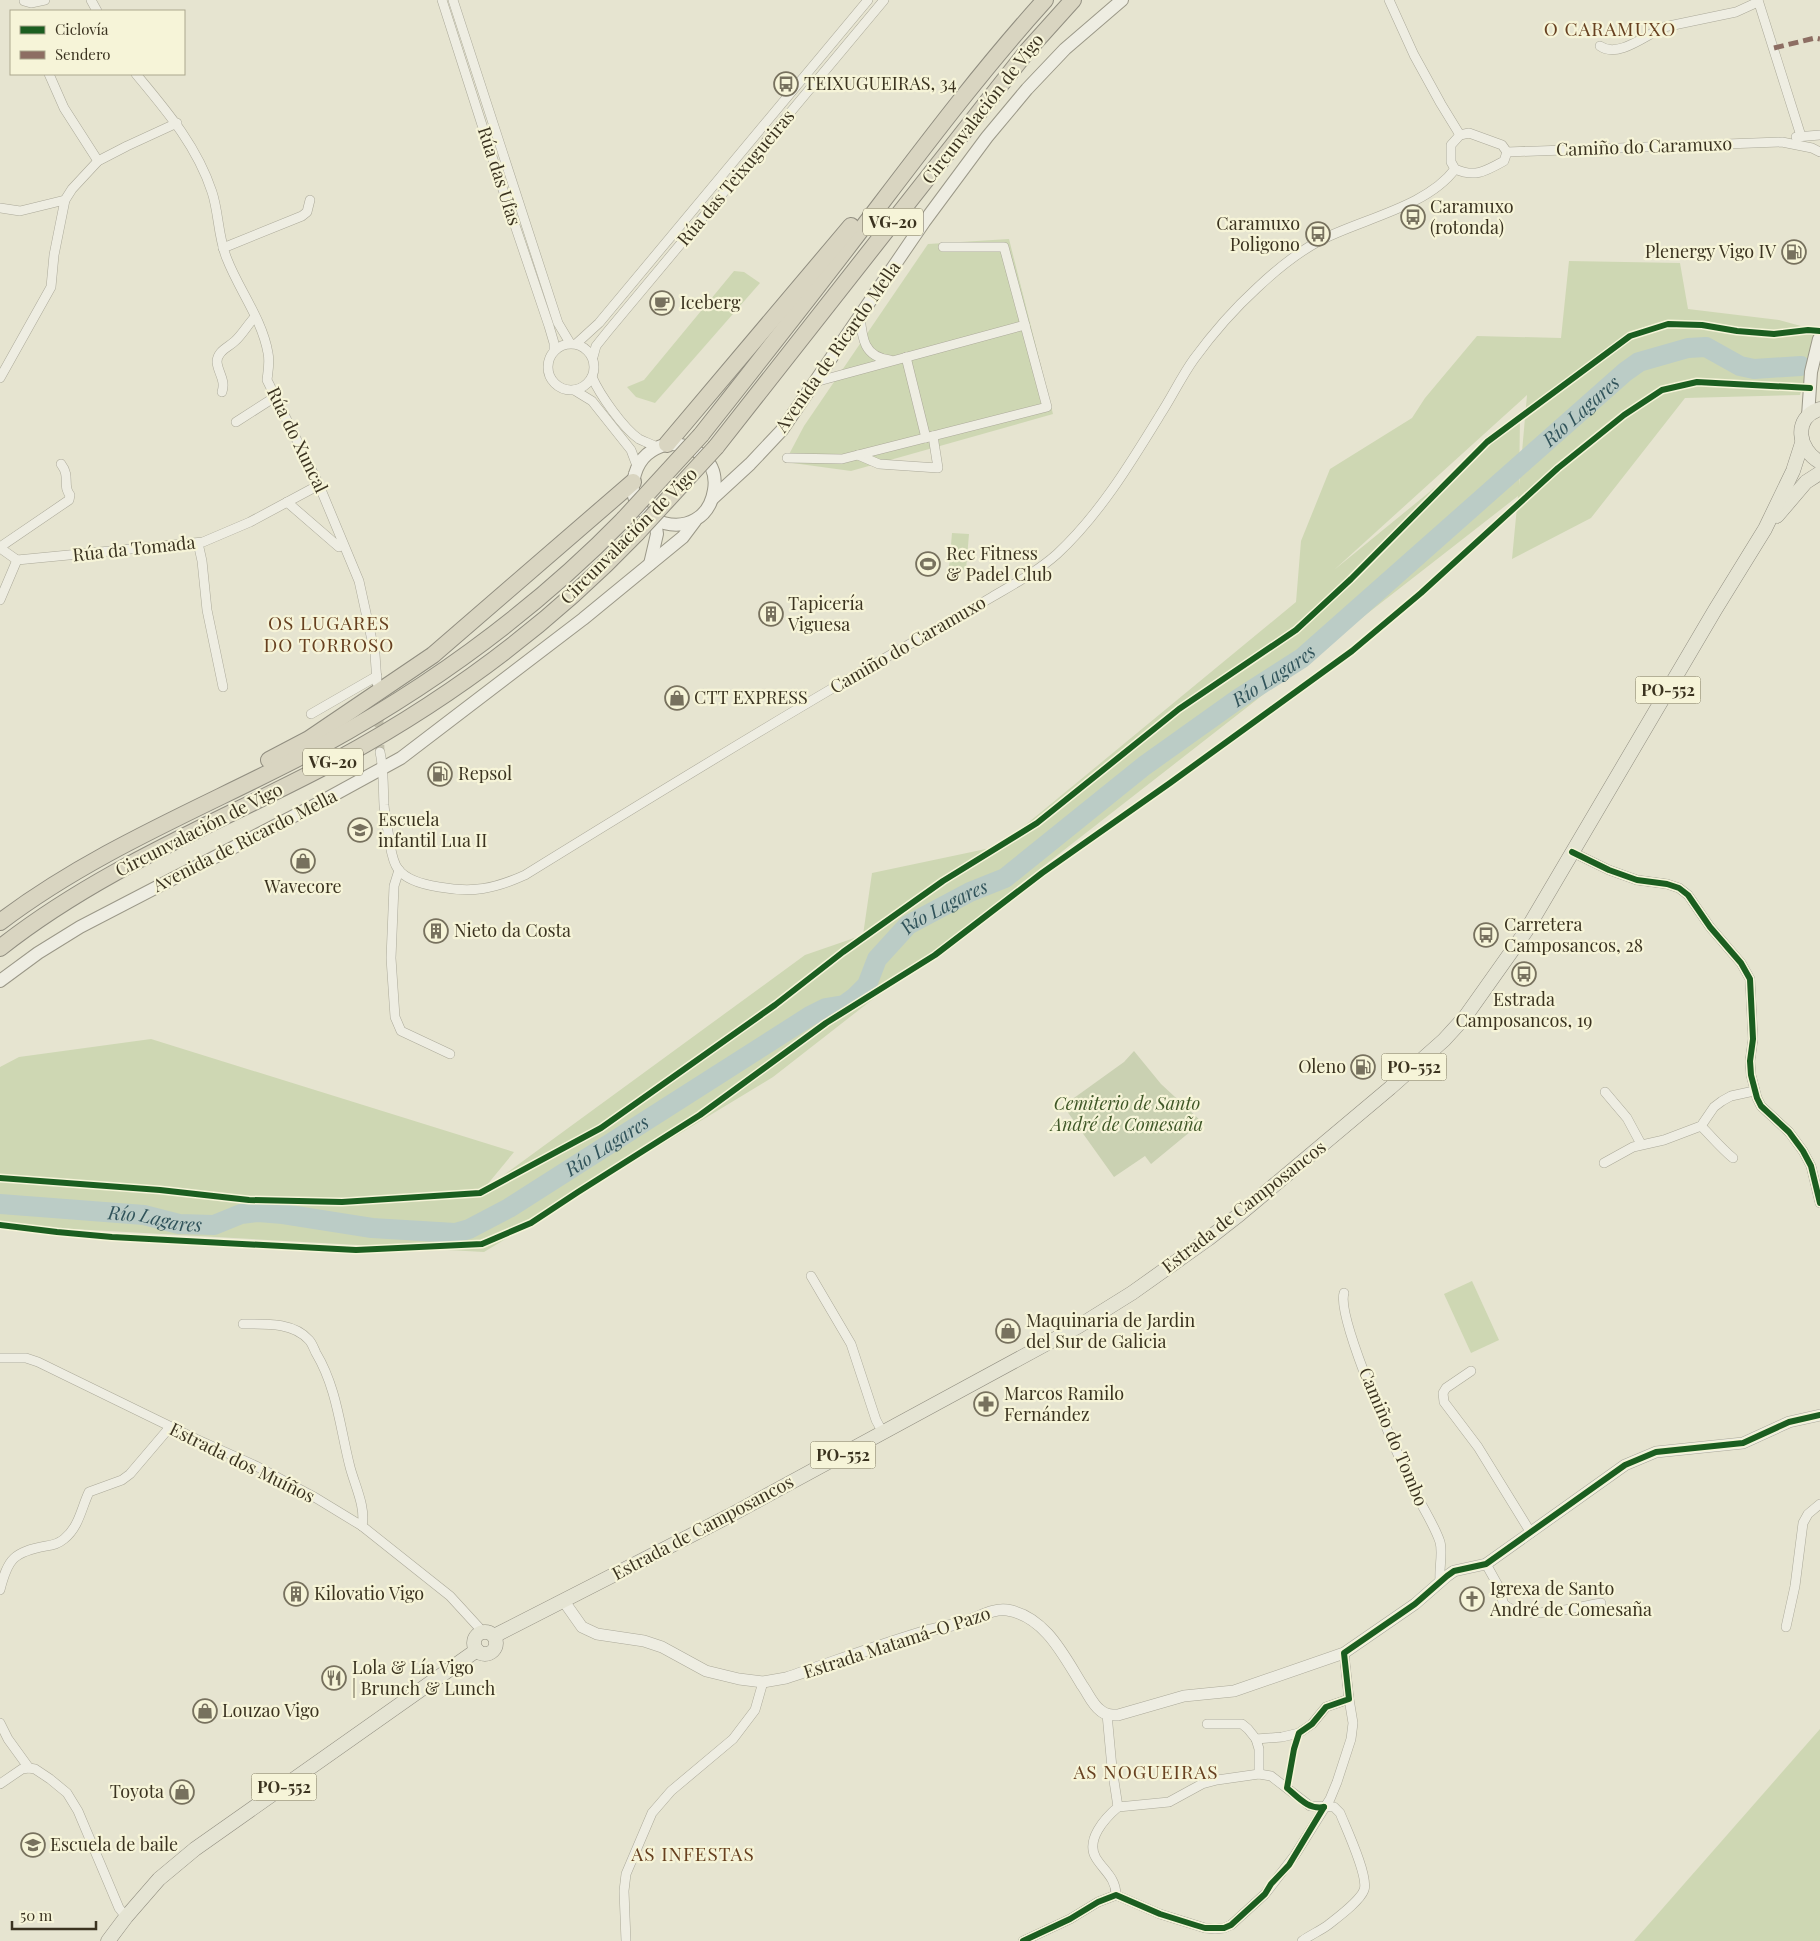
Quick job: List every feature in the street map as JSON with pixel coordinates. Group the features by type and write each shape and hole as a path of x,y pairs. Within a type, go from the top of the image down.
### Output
{"highway":[{"name":"Circunvalación de Vigo","path":"0,922 70,875 125,843 172,818 219,798 323,745 421,686 531,605 594,549 624,519 700,435 858,234 920,151 1017,31 1045,0"},
{"name":"Circunvalación de Vigo","path":"0,948 59,906 108,876 336,760 432,703 481,670 571,597 636,533 716,446 1028,50 1073,0"},
{"path":"662,446 899,169 920,151"},
{"path":"172,818 187,804 309,739 433,655 634,482"}],"main road":[{"name":"Avenida de Ricardo Mella","path":"713,498 747,467 782,430 924,222 987,137 1065,49 1122,0"},
{"path":"1814,412 1811,372 1819,343 1820,326"},
{"name":"Estrada de Camposancos","path":"488,1634 563,1600 729,1516 1079,1326 1132,1293 1208,1239 1304,1161 1430,1052 1465,1017 1526,932 1765,528 1793,471 1802,443 1801,431 1814,412"},
{"path":"1802,443 1812,458 1820,462"},
{"path":"662,446 687,446 697,450 707,461 714,475 713,498 706,510 695,521 680,525 667,525 645,513 637,503 634,482 637,466 649,452 662,446"},
{"path":"714,475 747,467"},
{"name":"Estrada de Camposancos","path":"1765,528 1806,482 1820,472"},
{"path":"650,564 656,534 655,520"},
{"name":"Avenida de Ricardo Mella","path":"0,981 38,953 80,927 384,769 461,714 650,564 683,537 695,521"},
{"name":"PO-552","path":"108,1941 126,1916 159,1879 195,1849 477,1650 474,1641 477,1635 488,1634"}],"street":[{"path":"24,0 31,3 45,0"},
{"name":"Rúa das Ufas","path":"442,0 554,343 554,351 549,359 548,367 550,376 560,387 574,390 592,401 630,450 637,466"},
{"name":"Rúa das Ufas","path":"453,0 558,322 573,344 583,347 593,358"},
{"name":"Rúa das Teixugueiras","path":"573,344 599,323 868,0"},
{"name":"Rúa das Teixugueiras","path":"593,358 596,346 608,331 884,0"},
{"path":"1389,0 1414,55 1460,136"},
{"path":"1600,46 1604,49 1621,48 1664,27 1736,12 1758,1 1801,136"},
{"path":"49,75 64,108 98,161"},
{"name":"Rúa do Xuncal","path":"137,75 176,123 202,165 218,217 223,248 255,317 268,353 267,380 319,485 359,581 366,607 377,679 311,714"},
{"path":"0,378 51,287 54,255 65,200 72,189 98,161 176,123"},
{"path":"1469,133 1479,135 1502,145 1507,152 1504,161 1490,169 1474,174 1464,173 1455,169 1451,162 1451,145 1460,136 1469,133"},
{"name":"Camiño do Caramuxo","path":"1782,142 1801,136 1820,135"},
{"name":"Camiño do Caramuxo","path":"1507,152 1782,142 1812,148 1820,152"},
{"name":"Camiño do Caramuxo","path":"399,870 411,878 430,886 453,890 491,888 525,875 718,756 860,672 926,636 1053,558 1094,514 1162,413 1193,361 1219,327 1256,289 1281,267 1321,240 1422,197 1442,184 1455,169"},
{"path":"0,208 20,211 65,200"},
{"path":"223,248 302,216 307,212 310,200"},
{"path":"787,458 842,459 1047,407 1004,246 943,247"},
{"path":"860,315 863,340 868,348 874,355 883,359 893,360"},
{"path":"222,392 223,381 217,363 218,358 224,348 235,341 255,317"},
{"path":"814,382 1025,325"},
{"path":"554,351 561,346 573,344"},
{"path":"858,455 879,464 938,468 906,357"},
{"path":"574,390 582,388 592,377 594,371 593,358"},
{"path":"592,377 600,395 639,439 662,446"},
{"path":"236,422 275,397"},
{"path":"0,600 17,560 0,547 69,500 70,495 67,491 66,471 61,464"},
{"name":"Rúa da Tomada","path":"17,560 203,542 250,522 319,485"},
{"path":"287,502 339,547"},
{"path":"198,542 207,610 223,687"},
{"path":"380,752 384,769 384,809 394,863 399,870 394,886 391,958 392,996 395,1017 402,1031 450,1054"},
{"path":"1572,852 1608,870 1637,880 1667,884 1678,888 1688,895 1710,927 1741,963 1750,979 1753,1002 1754,1039 1750,1061 1754,1091 1761,1106 1789,1132 1816,1165 1820,1202"},
{"path":"1604,1163 1625,1150 1641,1144 1664,1140 1701,1126 1714,1107 1722,1101 1731,1096 1754,1091"},
{"path":"1606,1092 1627,1118 1641,1144"},
{"path":"1701,1126 1715,1140 1719,1147 1733,1158"},
{"path":"812,1276 851,1344 876,1420 883,1433"},
{"name":"Camiño do Tombo","path":"1344,1293 1343,1302 1349,1328 1370,1387 1415,1491 1440,1543 1440,1580"},
{"path":"243,1324 289,1327 308,1339 327,1371 341,1418 350,1465 364,1516 362,1526"},
{"name":"Estrada dos Muíños","path":"0,1358 15,1357 38,1362 170,1427 256,1466 316,1498 362,1526 450,1596 488,1634"},
{"path":"1471,1371 1446,1388 1443,1393 1444,1402 1478,1447 1531,1533"},
{"path":"1118,1808 1112,1768 1108,1714 1118,1715 1184,1696 1234,1691 1344,1653 1415,1604 1440,1580 1454,1572 1486,1564 1614,1472 1645,1456 1670,1450 1742,1443 1789,1422 1820,1415"},
{"path":"0,1590 7,1568 13,1558 20,1553 54,1546 62,1541 74,1530 89,1492 122,1480 130,1474 170,1427"},
{"path":"1786,1628 1795,1586 1803,1523 1808,1514 1820,1504"},
{"path":"1486,1564 1501,1591 1503,1603 1513,1611 1535,1613 1601,1603"},
{"name":"Estrada Matamá-O Pazo","path":"563,1600 582,1627 597,1634 662,1647 706,1671 739,1679 763,1682 786,1678 992,1611 1005,1610 1032,1619 1041,1626 1100,1711 1108,1714"},
{"path":"1023,1941 1070,1919 1098,1902 1116,1895 1160,1914 1200,1927 1224,1928 1265,1894 1271,1884 1289,1865 1333,1792 1351,1739 1354,1722 1349,1699 1344,1653"},
{"path":"626,1941 624,1891 626,1874 652,1812 670,1791 733,1739 755,1710 763,1682"},
{"path":"1256,1739 1282,1737 1300,1733 1312,1724 1326,1707 1349,1699"},
{"path":"0,1723 8,1739 28,1768"},
{"path":"1207,1724 1242,1724 1256,1739 1259,1749 1259,1774"},
{"path":"0,1784 22,1769 28,1768 35,1769 67,1793 78,1811 120,1908 126,1916"},
{"path":"1116,1895 1112,1878 1095,1857 1094,1849 1094,1838 1107,1816 1118,1808 1169,1802 1202,1784 1217,1780 1259,1774 1271,1776 1306,1804 1314,1807 1334,1807 1340,1813 1364,1875 1365,1887 1357,1900 1327,1926 1302,1941"}],"green space":[{"path":"1009,239 1053,414 851,471 785,462 804,426 928,244"},
{"path":"1569,261 1680,263 1688,309 1779,320 1819,331 1800,395 1685,398 1591,518 1512,559 1518,496 773,1077 484,1252 0,1225 0,1067 19,1057 151,1039 514,1152 482,1191 805,955 863,935 872,873 1000,846 1296,602 1301,541 1330,469 1412,418 1425,398 1477,336 1561,338","holes":["1527,395 1519,486 1520,418 1334,570"]},
{"path":"734,271 744,272 760,283 655,403 636,397 627,387 644,380"},
{"path":"952,533 969,534 966,570 949,568"},
{"name":"Cemiterio de Santo André de Comesaña","path":"1134,1051 1161,1084 1202,1122 1151,1164 1145,1156 1114,1177 1064,1107 1124,1062"},
{"path":"1472,1281 1499,1340 1471,1353 1444,1294"},
{"path":"1820,1729 1820,1941 1634,1941"}],"waterway":[{"name":"Río Lagares","path":"0,1204 144,1215 179,1224 214,1225 241,1214 258,1212 372,1228 455,1233 469,1229 509,1208 810,1016 826,1008 844,1005 855,997 867,985 877,959 908,925 970,892 1005,878 1144,766 1238,699 1302,658 1625,372 1639,362 1688,348 1706,347 1740,366 1754,369 1801,366"}],"tunnel":[{"path":"378,691 380,752"}],"marked path":[{"path":"1774,48 1815,38 1820,39"}],"cycle path":[{"path":"0,1178 160,1190 249,1200 342,1202 480,1193 601,1128 775,1005 843,952 943,881 1037,823 1179,709 1296,630 1351,579 1487,442 1630,336 1668,324 1702,325 1737,331 1774,334 1808,330 1820,331"},
{"path":"0,1225 112,1237 356,1250 482,1244 531,1223 700,1115 826,1023 935,955 1042,873 1352,651 1421,593 1558,468 1624,415 1662,390 1697,382 1810,388"},
{"path":"1572,852 1609,870 1637,880 1667,884 1679,888 1688,895 1710,927 1741,963 1750,979 1753,1039 1750,1061 1751,1075 1757,1098 1761,1106 1789,1132 1803,1151 1811,1166 1820,1203"},
{"path":"1324,1807 1308,1805 1287,1788 1299,1733 1312,1724 1326,1707 1349,1699 1344,1653 1415,1604 1454,1571 1486,1564 1625,1465 1656,1452 1743,1443 1789,1422 1820,1415"},
{"path":"1023,1941 1070,1919 1098,1902 1116,1895 1160,1914 1205,1928 1224,1928 1231,1925 1265,1894 1271,1884 1289,1865 1324,1807"}],"place":[{"name":"TEIXUGUEIRAS, 34","path":"786,84"},
{"name":"Caramuxo (rotonda)","path":"1413,217"},
{"name":"Caramuxo Poligono","path":"1318,234"},
{"name":"Plenergy Vigo IV","path":"1794,252"},
{"name":"Iceberg","path":"662,303"},
{"name":"Rec Fitness & Padel Club","path":"928,564"},
{"name":"Tapicería Viguesa","path":"771,614"},
{"name":"CTT EXPRESS","path":"677,698"},
{"name":"Repsol","path":"440,774"},
{"name":"Escuela infantil Lua II","path":"360,830"},
{"name":"Wavecore","path":"303,861"},
{"name":"Nieto da Costa","path":"436,931"},
{"name":"Carretera Camposancos, 28","path":"1486,935"},
{"name":"Estrada Camposancos, 19","path":"1524,974"},
{"name":"Oleno","path":"1363,1067"},
{"name":"Maquinaria de Jardin del Sur de Galicia","path":"1008,1331"},
{"name":"Marcos Ramilo Fernández","path":"986,1404"},
{"name":"Kilovatio Vigo","path":"296,1594"},
{"name":"Igrexa de Santo André de Comesaña","path":"1472,1599"},
{"name":"Lola & Lía Vigo | Brunch & Lunch","path":"334,1678"},
{"name":"Louzao Vigo","path":"205,1711"},
{"name":"Toyota","path":"182,1792"},
{"name":"Escuela de baile","path":"33,1845"}],"district":[{"name":"O CARAMUXO","path":"1610,29"},
{"name":"OS LUGARES DO TORROSO","path":"329,634"},
{"name":"AS NOGUEIRAS","path":"1146,1772"},
{"name":"AS INFESTAS","path":"693,1854"}]}
